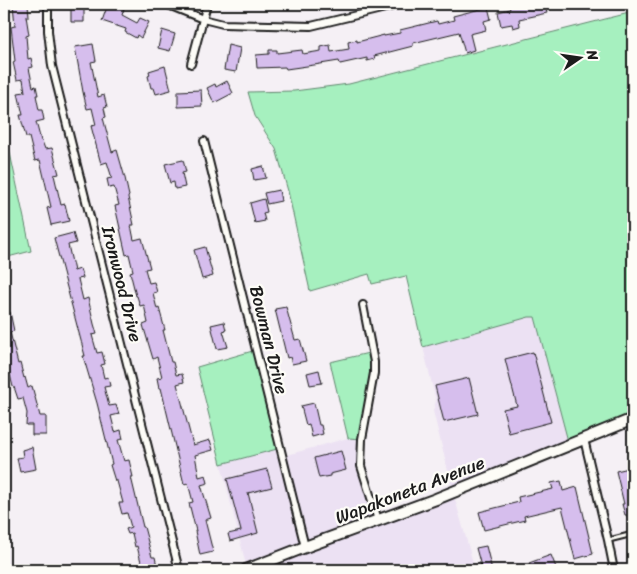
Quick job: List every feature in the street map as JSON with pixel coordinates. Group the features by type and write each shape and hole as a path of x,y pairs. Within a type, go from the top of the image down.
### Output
{"main road":[{"name":"Wapakoneta Avenue","path":"246,570 436,499 633,418"}],"street":[{"name":"Ironwood Drive","path":"48,4 48,31 52,66 179,570"},
{"path":"166,4 223,24 311,26 402,4"},
{"path":"191,64 207,4"},
{"name":"Bowman Drive","path":"204,141 305,547"},
{"path":"363,305 374,362 374,373 362,439 361,466 378,520"},
{"path":"584,439 614,570"}],"lane":[{"path":"608,540 633,534"}],"shaded area":[{"path":"529,317 535,317 569,445 453,492 475,570 246,570 221,464 281,448 283,456 348,438 362,439 361,466 378,520 453,491 433,411 436,401 423,347"}],"green space":[{"path":"633,12 633,419 569,445 535,317 529,317 423,347 406,276 372,284 369,274 310,291 288,191 276,149 255,116 248,92 294,91 349,84"},
{"path":"4,125 31,251 4,258"},
{"path":"256,350 281,448 221,464 197,367"},
{"path":"373,352 374,362 362,439 348,438 330,362"}],"building":[{"path":"13,4 28,4 29,16 26,16 29,35 26,36 28,59 31,58 33,67 29,68 33,87 36,86 39,110 42,110 44,120 36,122 45,149 52,148 59,174 54,175 61,205 65,204 69,221 51,225 47,208 51,207 40,160 35,161 29,137 26,137 20,115 23,115 18,93 25,92 23,79 17,80 13,62 15,61 11,27 15,26"},
{"path":"71,4 84,4 84,22 71,22"},
{"path":"108,4 124,9 122,15 137,23 140,18 149,22 141,38 137,35 136,38 125,32 126,29 102,21"},
{"path":"508,4 563,4 563,6 546,10 547,13 519,19 520,26 513,28 512,24 501,26 498,12 510,9"},
{"path":"488,7 491,19 484,21 486,30 470,34 474,50 465,53 459,32 413,43 413,46 374,56 375,59 367,61 367,58 340,64 339,61 286,69 285,67 257,68 256,55 269,54 269,50 277,50 277,53 302,50 303,54 321,51 321,47 330,45 331,52 349,49 348,42 357,40 357,42 400,33 400,30 437,21 438,24 454,20 453,16"},
{"path":"162,30 175,34 170,51 158,48"},
{"path":"93,44 96,61 91,62 98,97 104,95 107,107 104,108 106,117 103,118 112,152 117,150 125,178 134,225 131,225 134,240 142,238 150,268 145,269 149,283 154,282 157,292 153,293 165,330 163,330 171,362 173,362 176,375 182,374 184,382 177,384 193,445 210,440 213,450 195,455 199,477 206,475 208,483 201,485 211,518 205,520 213,552 200,555 189,503 193,502 188,483 184,484 161,388 159,388 157,378 162,377 157,357 153,359 143,325 148,323 144,305 140,306 136,296 130,272 133,271 129,254 126,255 115,206 119,205 114,187 109,188 107,179 112,178 107,162 101,164 91,126 96,125 92,108 87,109 83,92 75,47"},
{"path":"228,45 240,48 236,72 224,70"},
{"path":"165,66 171,90 156,94 154,88 151,88 148,76 150,75 149,71"},
{"path":"227,81 233,93 214,103 207,88 215,84 216,87"},
{"path":"201,90 202,106 178,107 178,91"},
{"path":"183,160 186,172 182,173 185,187 175,189 174,182 170,183 165,164"},
{"path":"263,166 266,178 254,180 252,169"},
{"path":"279,190 281,201 267,204 264,193"},
{"path":"264,199 267,212 263,213 265,221 255,223 250,203"},
{"path":"73,233 76,243 68,245 74,271 80,269 83,278 78,279 83,300 88,298 97,334 92,335 97,353 102,352 105,364 101,365 104,378 108,377 110,386 104,387 109,406 116,405 119,414 111,416 115,432 121,430 123,439 118,440 124,461 129,460 133,477 131,477 143,527 152,557 155,557 157,566 154,567 155,570 143,570 132,533 128,534 126,529 131,527 127,513 122,514 119,503 123,503 110,465 112,464 97,403 83,356 85,356 54,238"},
{"path":"205,247 213,276 202,279 194,250"},
{"path":"286,307 295,340 300,339 306,361 292,364 290,357 287,358 275,309"},
{"path":"10,312 14,331 10,332 18,364 20,363 28,388 32,386 40,416 46,416 46,435 32,435 32,425 26,425 27,413 23,398 18,399 10,375 4,377 4,314"},
{"path":"224,322 226,330 223,331 228,347 217,349 211,325"},
{"path":"533,352 551,422 509,433 503,409 517,406 505,359"},
{"path":"319,370 322,383 310,385 307,373"},
{"path":"469,378 478,414 444,422 435,386"},
{"path":"314,403 323,434 312,437 309,424 306,425 301,406"},
{"path":"32,447 36,469 20,472 17,458 23,457 22,450"},
{"path":"341,451 346,470 319,478 314,458"},
{"path":"629,468 633,485 633,530 631,530 627,515 625,515 616,471"},
{"path":"267,469 272,487 248,493 258,533 230,541 228,534 241,531 227,479"},
{"path":"561,481 563,491 577,487 593,554 575,559 562,507 524,516 525,520 484,530 479,512 519,502 518,497 553,489 551,483"},
{"path":"486,546 492,570 482,570 476,548"},
{"path":"551,555 557,570 532,570 529,563"}]}
